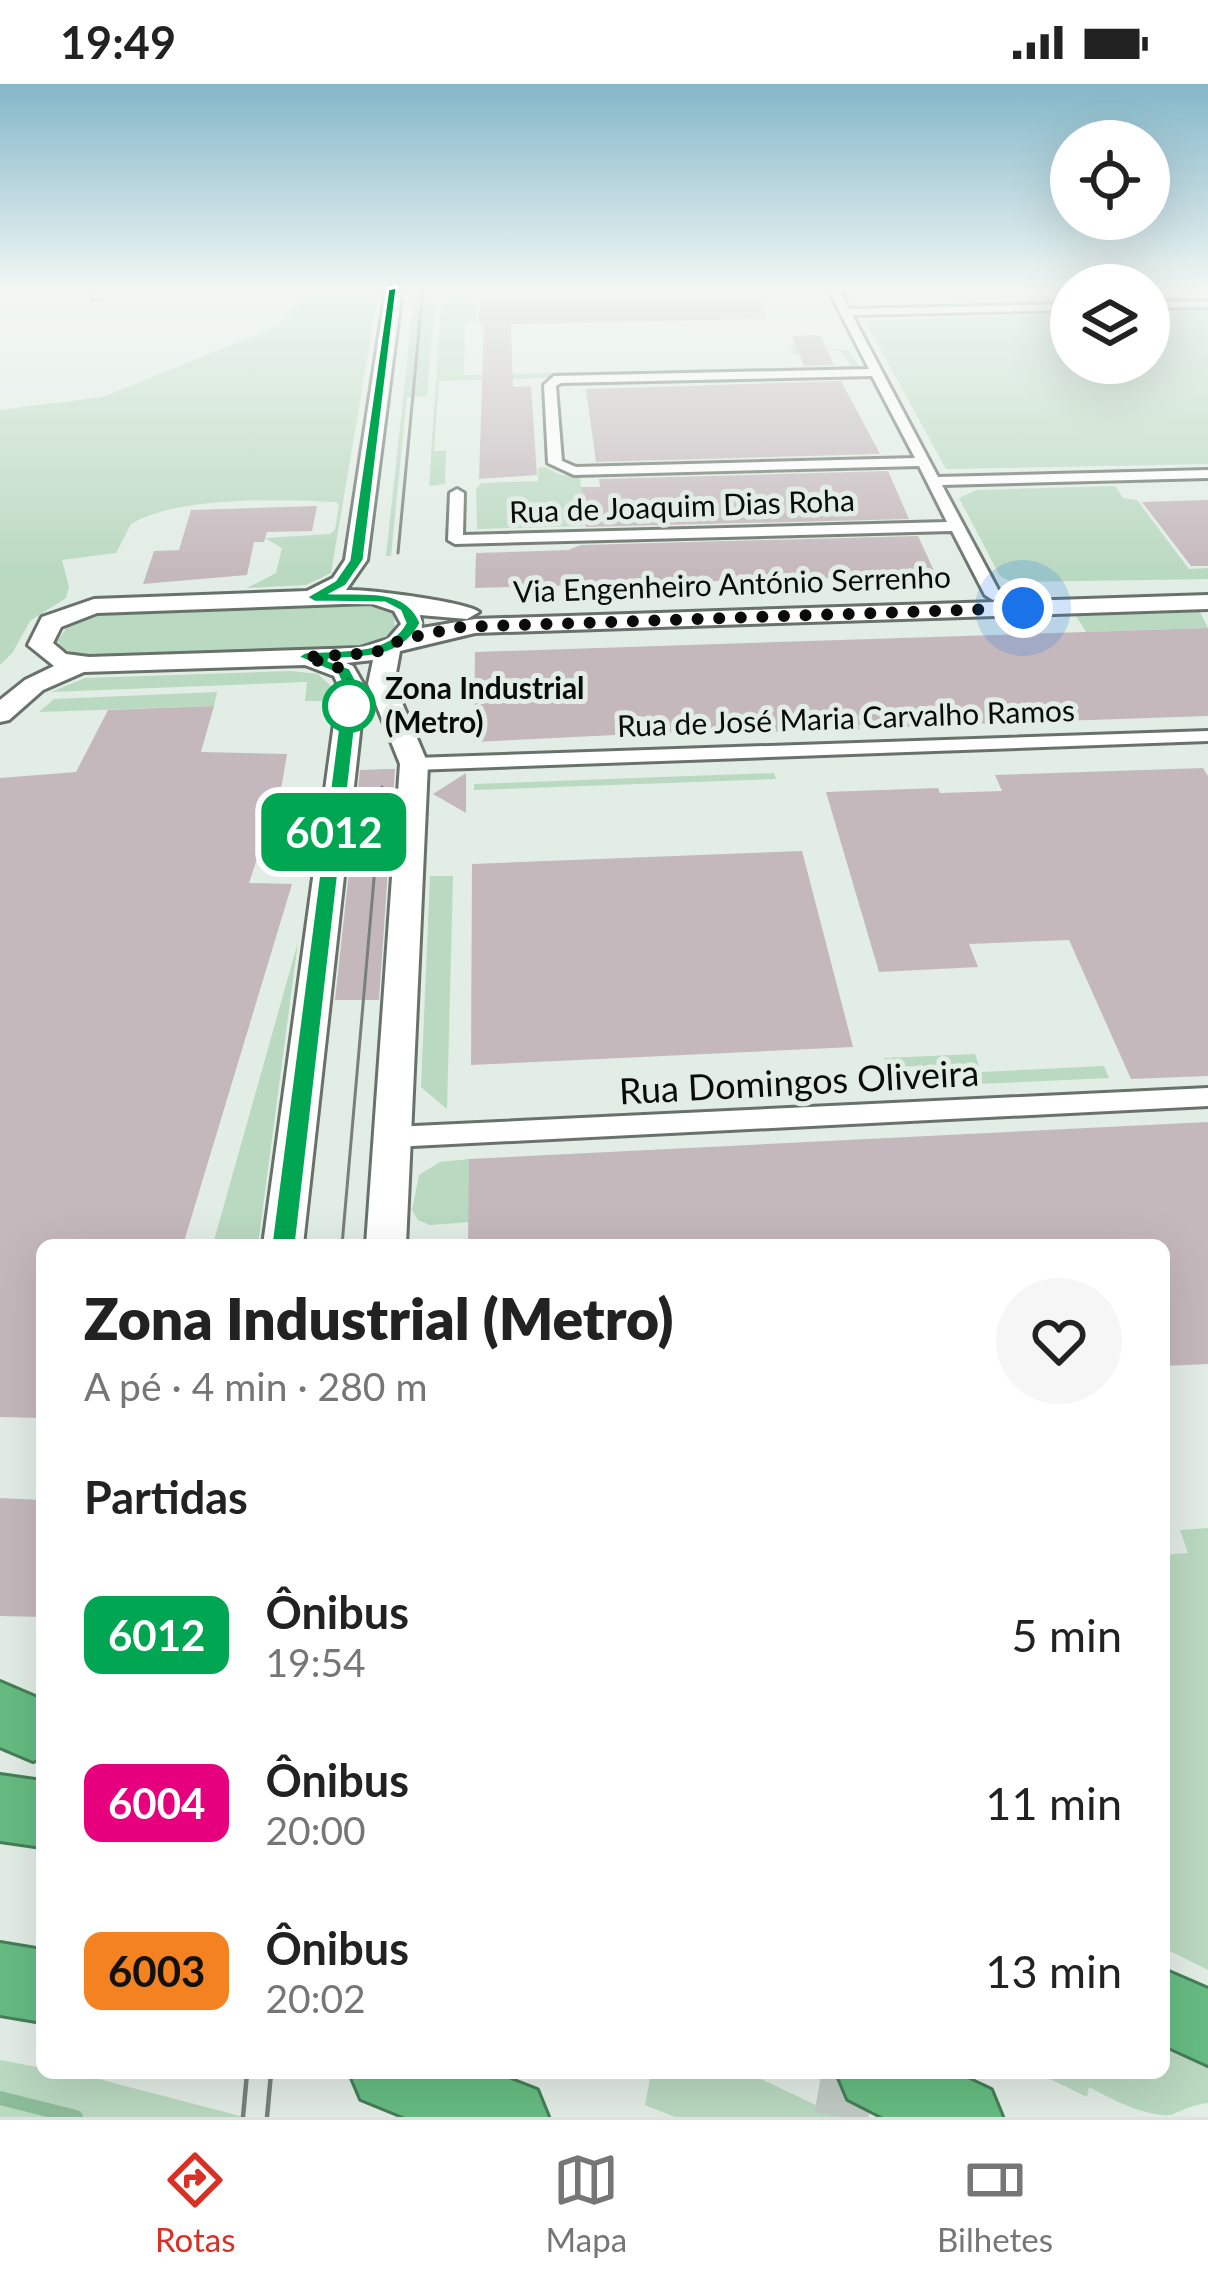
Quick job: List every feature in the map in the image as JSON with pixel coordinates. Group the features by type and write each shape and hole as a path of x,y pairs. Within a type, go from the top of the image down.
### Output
{"highway":[{"path":"0,1808 36,1813"},
{"path":"0,1978 36,1985"},
{"path":"1170,2009 1208,2028"},
{"path":"404,2079 509,2117"},
{"path":"886,2079 964,2117"}],"main road":[{"path":"314,597 341,583 356,560 381,384"},
{"path":"386,1239 415,764 381,684 396,644 413,623 378,586 376,560 397,384"},
{"name":"Via Engenheiro António Serrenho","path":"0,684 40,646 51,622 91,606 314,597 476,612 1208,588"},
{"name":"Via Engenheiro António Serrenho","path":"80,664 362,655 461,627 1208,602"},
{"path":"40,646 58,661 80,664"},
{"path":"284,1239 352,687 344,671 305,657"},
{"path":"0,714 34,685 80,664"}],"street":[{"path":"551,384 555,463 574,471 923,462"},
{"path":"882,384 993,595"},
{"path":"934,481 1208,474"},
{"name":"Rua de Joaquim Dias Roha","path":"457,493 455,540 957,526"},
{"name":"Rua de José Maria Carvalho Ramos","path":"415,764 1208,736"},
{"name":"Rua Domingos Oliveira","path":"393,1137 1208,1097"}],"green space":[{"path":"135,384 363,384 331,573 306,585 247,588 276,573 282,548 265,538 330,534 335,530 336,502 230,501 175,508 131,524 116,553 62,560 69,587 66,598 30,621 0,665 0,410 103,397"},
{"path":"405,384 428,384 427,396 407,397 391,556 386,556"},
{"path":"439,384 434,451 446,451 445,484 429,486"},
{"path":"899,384 1208,384 1208,464 946,469"},
{"path":"538,468 561,475 580,476 585,526 477,529 476,490 481,483 538,481"},
{"path":"1115,486 1123,498 1137,500 1189,569 1208,568 1208,579 1011,582 1000,576 959,498 977,490"},
{"path":"361,603 394,614 395,630 374,643 357,646 86,655 65,650 57,641 71,622 105,612"},
{"path":"1200,612 1208,628 1086,632 1076,616"},
{"path":"318,674 330,685 329,701 305,701 307,682 51,692 85,678"},
{"path":"217,692 214,706 39,712 54,699"},
{"path":"774,773 776,779 474,790 474,784"},
{"path":"430,876 453,876 447,1109 421,1087"},
{"path":"298,942 259,1239 214,1239"},
{"path":"975,1054 981,1072 1104,1066 1109,1078 933,1086 926,1066 886,1067 884,1058"},
{"path":"469,1159 469,1222 430,1225 418,1220 412,1210 419,1175 440,1162"},
{"path":"1208,1528 1208,1970 1170,1951 1170,1554 1188,1553 1180,1530"},
{"path":"1170,2052 1208,2068 1208,2103 1171,2115 1118,2102 1089,2087 1087,2097 1050,2079 1170,2079"},
{"path":"0,2060 36,2067 36,2079 99,2079 244,2117 0,2117"},
{"path":"650,2079 761,2079 841,2117 675,2117 645,2105"}],"building":[{"path":"482,384 531,386 537,475 479,479"},
{"path":"843,384 880,454 596,462 586,389"},
{"path":"888,471 909,519 586,527 581,487 600,487 599,479"},
{"path":"1208,500 1208,566 1191,566 1142,502"},
{"path":"317,506 312,531 267,532 264,542 254,542 247,575 143,584 154,551 179,550 191,510"},
{"path":"918,536 936,575 475,588 476,553 568,550 581,545"},
{"path":"1208,628 1208,716 942,725 937,716 909,727 858,725 860,729 759,732 758,728 474,742 475,652"},
{"path":"214,706 201,752 287,754 282,784 249,883 292,884 185,1239 36,1239 36,1418 0,1417 0,778 76,772 108,710"},
{"path":"1203,768 1208,776 1208,1076 1131,1079 1069,940 969,944 978,967 879,972 826,792 1002,791 995,775"},
{"path":"395,769 379,1000 335,1000 360,770"},
{"path":"466,773 466,813 433,794"},
{"path":"802,851 853,1047 471,1065 472,864"},
{"path":"1208,1122 1208,1364 1170,1366 1170,1239 468,1239 469,1159"},
{"path":"0,1498 36,1500 36,1617 0,1616"}],"waterway":[{"path":"0,2098 76,2117"}],"tunnel":[{"path":"841,2117 848,2079"}],"tram line":[{"path":"398,553 414,384"},
{"path":"343,1239 382,787"},
{"path":"243,2117 246,2079"},
{"path":"267,2117 270,2079"}],"bus line":[{"name":"6012","path":"284,1239 352,687 344,671 305,657 383,650 405,638 413,623 407,608 381,597 314,597 349,576 356,560 381,384"}],"place":[{"name":"Zona Industrial (Metro)","path":"349,706"}],"route":[{"path":"349,706 352,687 344,671 305,657 374,653 403,639 461,627 1023,608"}]}
